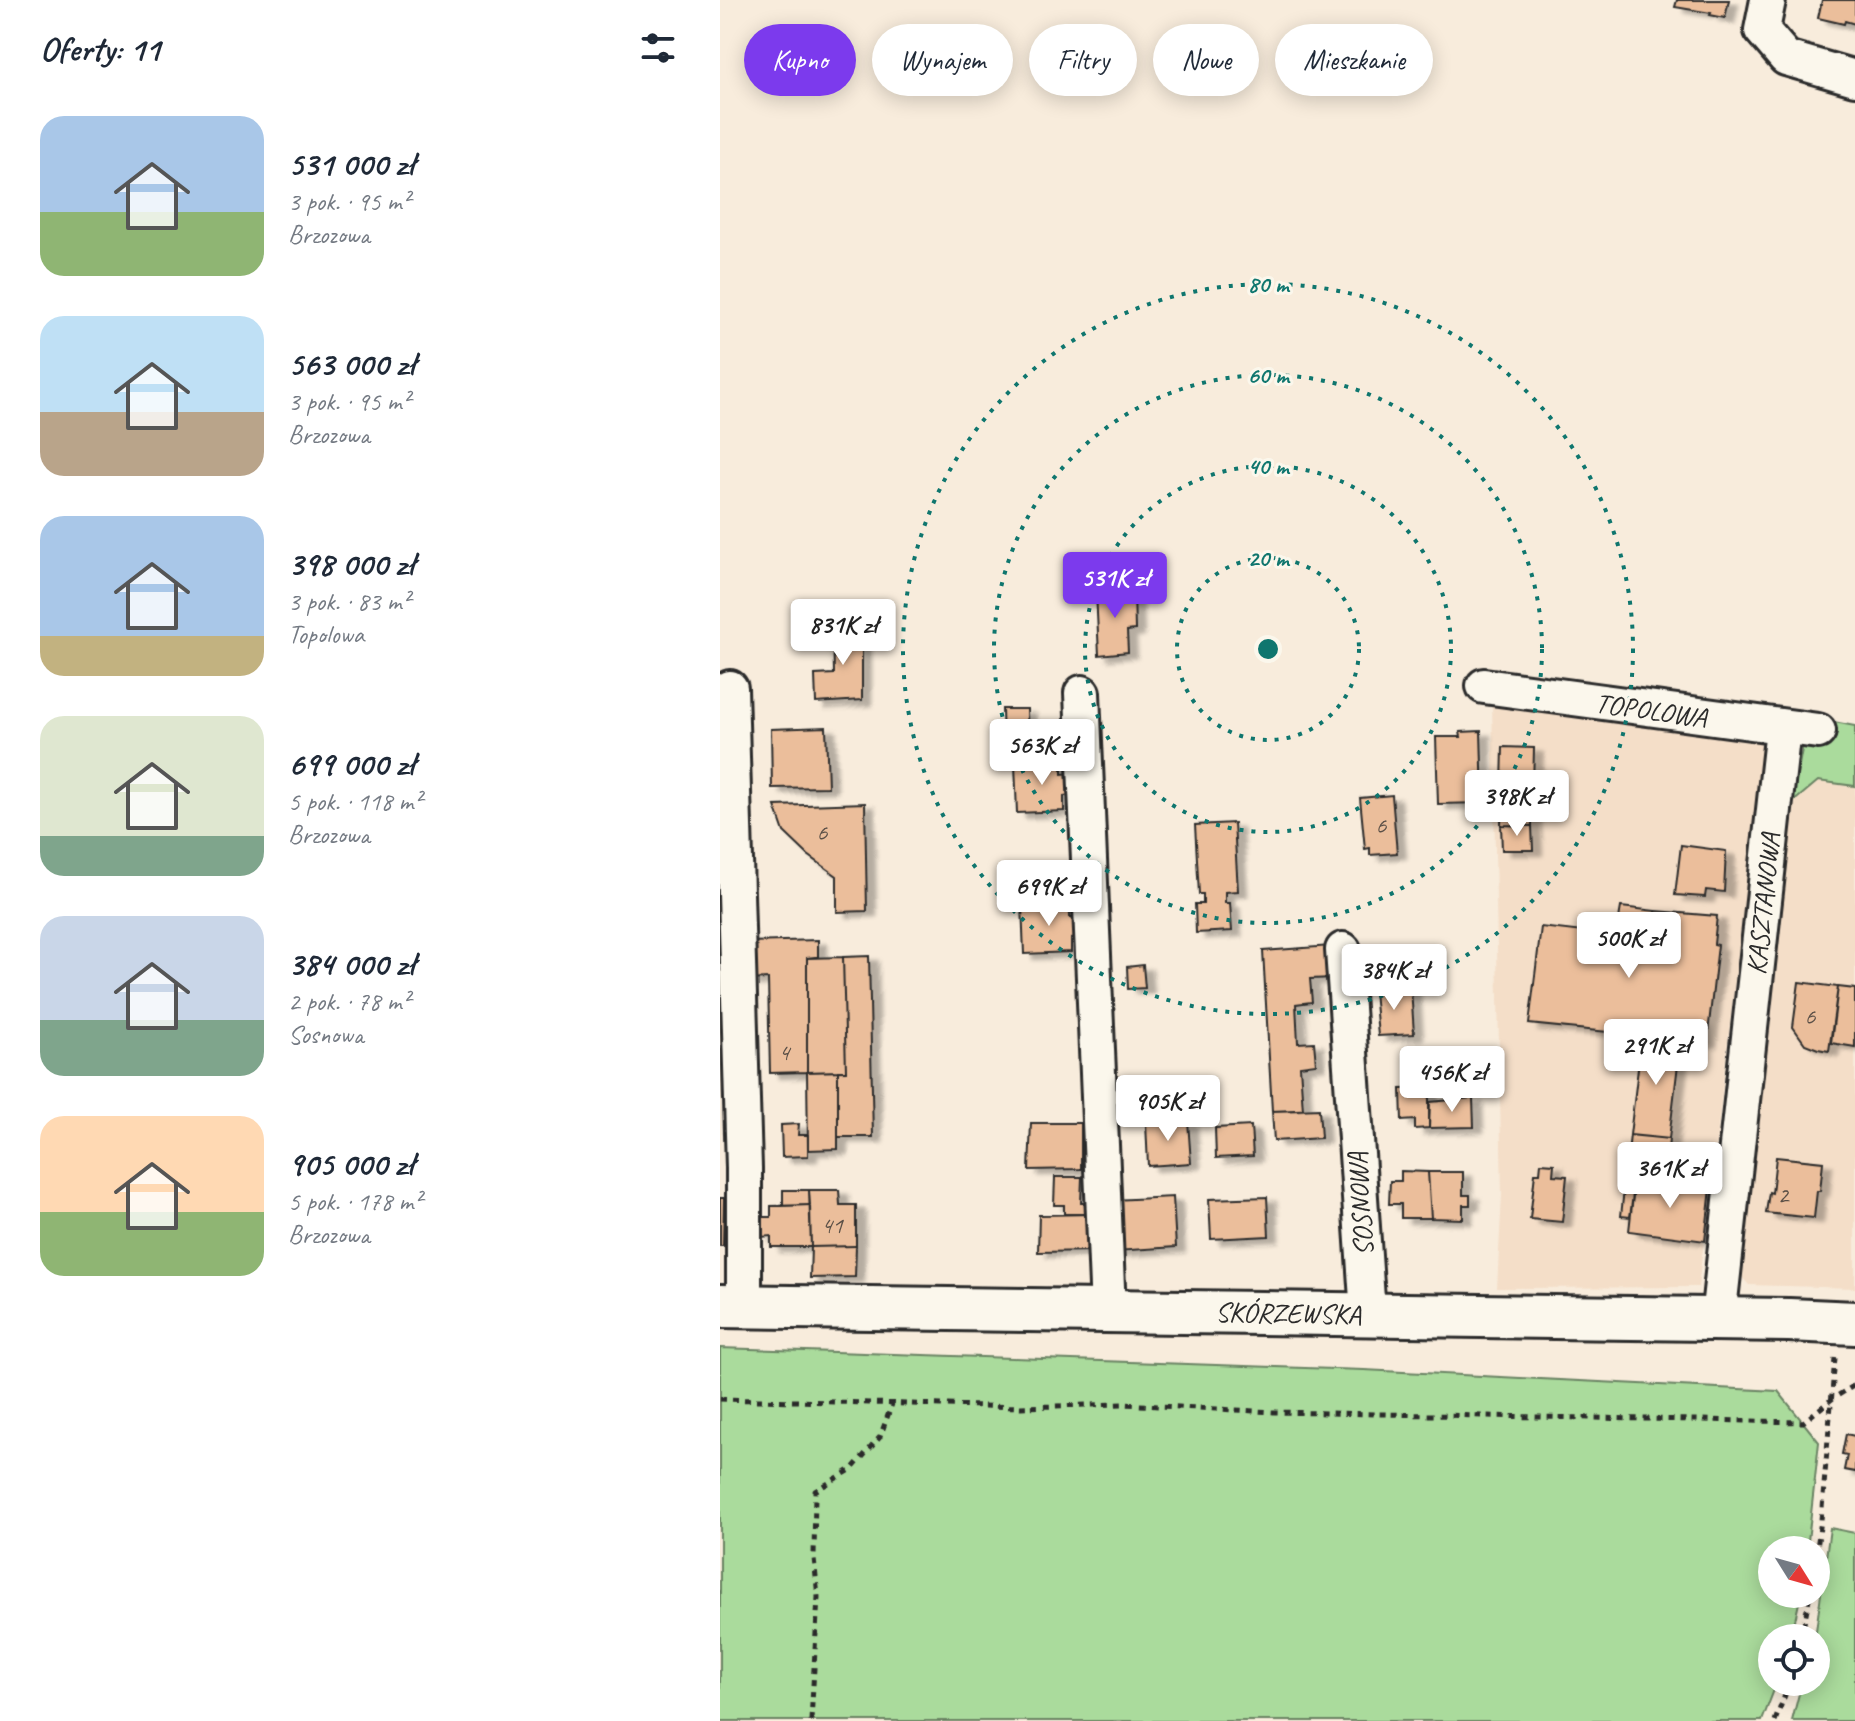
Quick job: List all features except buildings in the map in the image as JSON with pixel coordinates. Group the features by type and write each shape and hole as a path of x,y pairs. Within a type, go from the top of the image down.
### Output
{"street":[{"path":"1768,0 1762,30 1786,58 1855,78"},
{"name":"TOPOLOWA","path":"1484,686 1818,731"},
{"path":"730,688 744,1168 732,1306"},
{"path":"1082,693 1108,1311"},
{"name":"KASZTANOWA","path":"1718,1319 1783,728"},
{"name":"SOSNOWA","path":"1343,950 1368,1314"},
{"name":"SKÓRZEWSKA","path":"732,1306 1846,1322"}],"path":[{"path":"1818,1536 1832,1399 1846,1322"},
{"path":"720,1399 1021,1407 1122,1404 1274,1412 1803,1422 1855,1385"},
{"path":"811,1721 818,1597 814,1558 815,1491 852,1469 880,1437 892,1404"},
{"path":"1775,1721 1785,1696"}],"shaded area":[{"path":"1492,703 1763,738 1698,1287 1497,1288 1502,1195"},
{"path":"1818,781 1855,786 1855,1288 1749,1285 1739,1274 1792,803"}],"green space":[{"path":"1808,717 1855,726 1855,786 1818,781 1792,803"},
{"path":"720,1348 1364,1370 1778,1391 1819,1442 1809,1536 1758,1536 1758,1608 1798,1608 1794,1624 1758,1624 1758,1696 1772,1696 1762,1721 720,1721"},
{"path":"1830,1528 1855,1533 1855,1721 1792,1721 1798,1696 1830,1696 1830,1624 1817,1624 1819,1608 1830,1608"}]}
